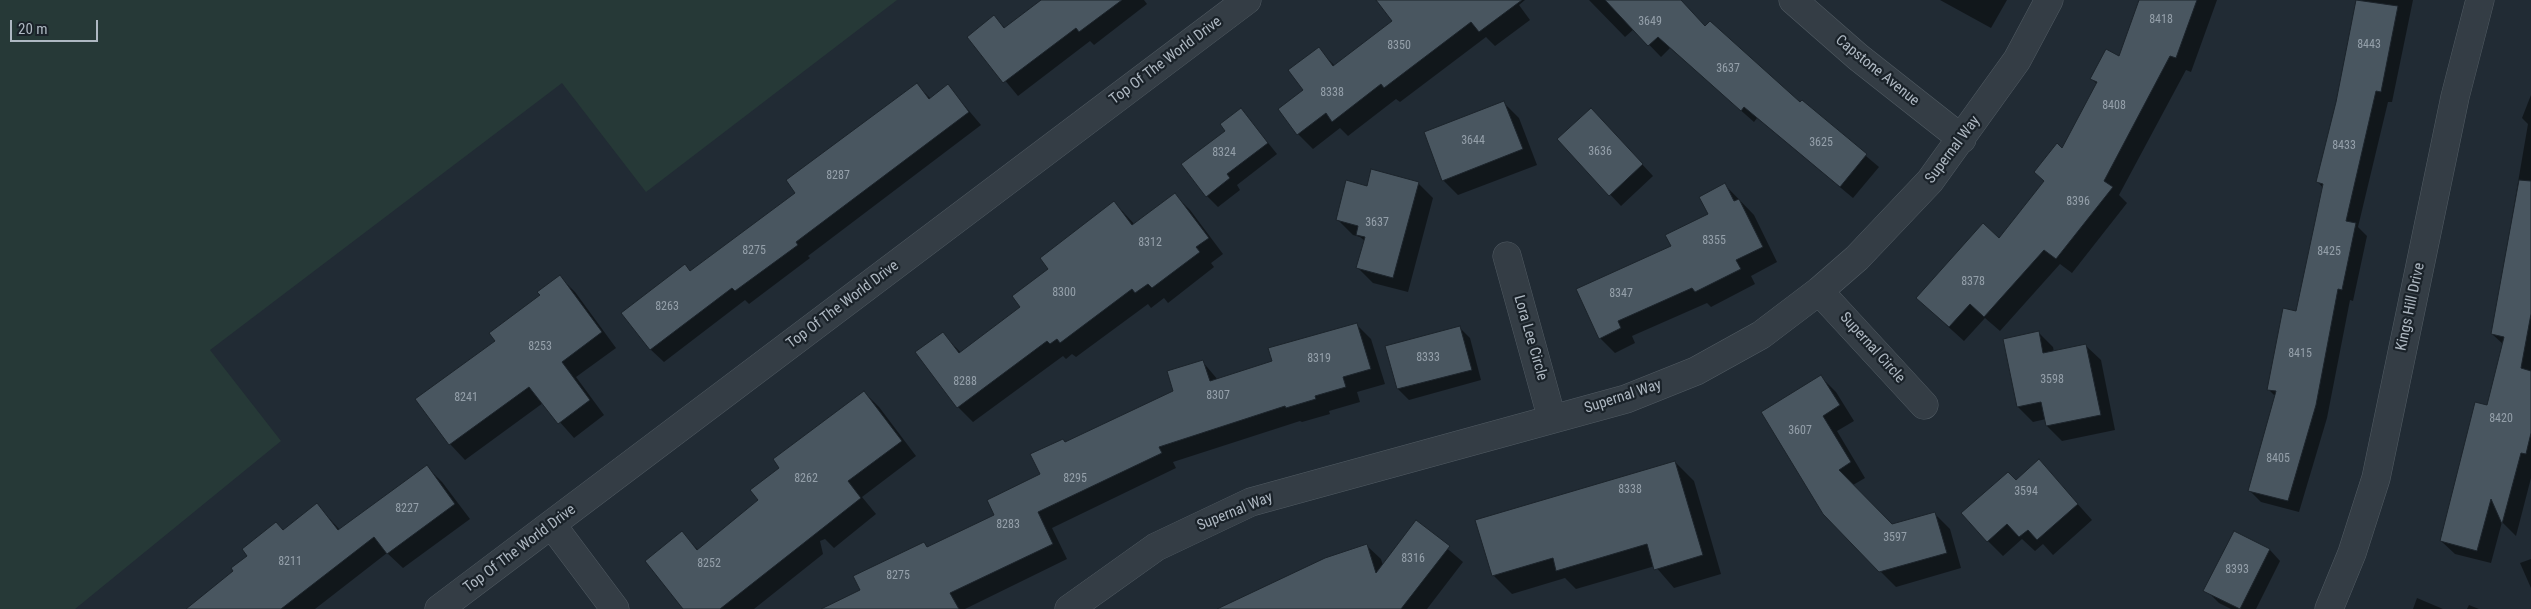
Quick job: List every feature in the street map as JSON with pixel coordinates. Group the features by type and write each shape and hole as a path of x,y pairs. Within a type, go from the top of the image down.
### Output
{"street":[{"name":"Capstone Avenue","path":"1793,0 1858,57 1962,140"},
{"name":"Supernal Way","path":"1070,609 1156,547 1251,502 1626,399 1696,371 1761,334 1819,291 1857,258 1930,181 1962,140 2017,60 2049,0"},
{"name":"Kings Hill Drive","path":"2329,609 2352,554 2376,478 2453,106 2480,0"},
{"name":"Top Of The World Drive","path":"439,609 552,525 1234,4"},
{"name":"Lora Lee Circle","path":"1507,256 1552,419"},
{"name":"Supernal Circle","path":"1819,291 1924,405"},
{"path":"552,525 615,609"}],"green space":[{"path":"0,0 897,0 646,192 562,83 210,350 281,441 75,609 0,609"}],"building":[{"path":"1041,0 1122,0 1079,32 1076,28 1003,83 967,37 994,15 1004,28"},
{"path":"1376,0 1522,0 1479,32 1471,22 1384,88 1381,84 1332,122 1326,113 1297,135 1278,109 1303,90 1288,70 1319,47 1333,66 1392,21"},
{"path":"1605,0 1681,0 1705,26 1710,21 1800,102 1802,100 1867,154 1840,187 1744,107 1741,111 1658,37 1648,46"},
{"path":"2139,0 2197,0 2176,58 2170,56 2104,181 2113,187 2056,259 2044,250 1984,317 1970,304 1949,327 1916,298 1983,223 1999,238 2044,181 2034,172 2057,143 2062,148 2097,82 2090,79 2106,49 2119,56"},
{"path":"2356,0 2398,6 2381,92 2376,91 2346,221 2356,223 2342,290 2338,289 2316,405 2288,501 2248,491 2276,391 2267,390 2283,308 2296,311 2323,184 2316,182 2336,102"},
{"path":"917,83 929,99 948,84 969,112 796,242 798,245 735,291 732,288 650,350 621,313 685,264 690,271 795,193 786,180"},
{"path":"1504,101 1523,149 1442,181 1424,132"},
{"path":"1241,108 1268,143 1227,174 1230,178 1206,197 1181,164 1225,131 1220,124"},
{"path":"1591,108 1643,164 1609,196 1557,139"},
{"path":"1371,169 1419,182 1393,278 1356,268 1365,237 1356,235 1358,226 1336,220 1346,180 1367,186"},
{"path":"2519,180 2531,181 2531,314 2521,368 2531,371 2531,433 2526,454 2521,453 2502,524 2491,499 2477,551 2440,541 2475,402 2487,405 2504,337 2491,334"},
{"path":"1725,183 1734,201 1739,199 1763,247 1736,260 1741,269 1695,292 1692,288 1618,321 1621,328 1599,339 1576,289 1671,246 1665,235 1708,214 1699,197"},
{"path":"1175,193 1209,238 1196,247 1200,252 1152,288 1148,284 1135,293 1132,289 1060,343 1057,339 1050,344 1047,341 957,408 915,352 943,332 959,353 1020,307 1012,296 1048,269 1040,258 1114,201 1132,225"},
{"path":"560,275 602,332 562,362 590,400 558,424 529,387 449,445 415,399 495,341 489,333 540,295 537,292"},
{"path":"1357,323 1371,369 1343,377 1346,387 1315,396 1316,399 1286,408 1285,406 1159,447 1162,453 1038,512 1053,544 950,593 959,609 821,609 860,590 853,576 924,542 927,547 994,515 987,500 1040,474 1030,454 1063,439 1065,442 1173,391 1167,371 1203,360 1210,381 1272,361 1268,348"},
{"path":"1460,326 1472,370 1397,389 1385,346"},
{"path":"2039,331 2043,353 2086,344 2101,415 2046,426 2041,402 2017,407 2003,339"},
{"path":"1821,375 1840,405 1823,416 1851,462 1839,470 1892,524 1935,512 1947,553 1879,572 1823,514 1761,412"},
{"path":"864,391 902,441 848,481 861,498 720,609 683,609 645,561 682,531 697,550 758,500 750,490 779,468 773,459"},
{"path":"2039,459 2078,504 2037,540 2028,530 2019,537 2007,524 1987,542 1961,513 2008,472 2016,480"},
{"path":"1675,461 1703,555 1654,570 1647,544 1556,571 1553,558 1492,576 1475,520"},
{"path":"427,465 455,504 387,554 374,537 281,609 186,609 233,571 231,568 247,556 242,549 276,522 283,530 317,503 338,530"},
{"path":"1416,520 1450,546 1401,609 1217,609 1325,558 1367,544 1376,573"},
{"path":"2234,531 2270,549 2240,609 2203,591"}]}
